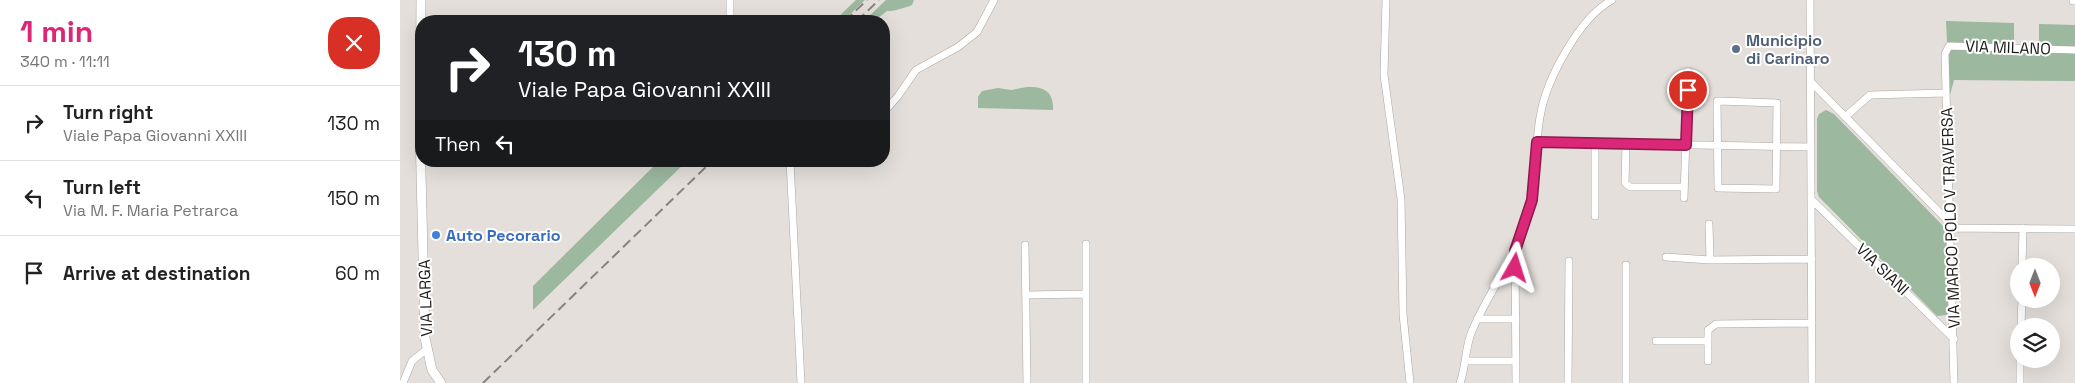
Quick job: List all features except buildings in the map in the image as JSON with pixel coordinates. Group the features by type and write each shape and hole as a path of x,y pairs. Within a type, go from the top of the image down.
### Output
{"street":[{"name":"VIA LARGA","path":"421,0 421,15"},
{"path":"730,0 730,15"},
{"path":"890,105 916,70 970,39 982,24 994,0"},
{"path":"1386,0 1384,75 1400,199 1402,314 1410,383"},
{"path":"1460,383 1470,334 1515,251 1532,200 1540,116 1548,90 1570,46 1586,23 1599,8 1612,0"},
{"path":"1810,0 1813,382"},
{"name":"VIA MILANO","path":"1945,54 1949,46 2075,50"},
{"name":"VIA MARCO POLO V TRAVERSA","path":"1945,54 1954,383"},
{"path":"1684,198 1688,71"},
{"path":"1811,82 1951,226 2075,228"},
{"path":"1845,117 1870,95 1946,93"},
{"path":"1717,101 1777,103 1776,189 1718,188 1716,146 1717,101"},
{"path":"1537,142 1811,147"},
{"path":"1595,143 1595,216"},
{"path":"1626,144 1625,183 1630,187 1684,187"},
{"name":"VIA LARGA","path":"421,167 427,349 432,370 441,383"},
{"path":"790,167 801,383"},
{"name":"VIA SIANI","path":"1811,199 1954,338"},
{"path":"1709,224 1710,260"},
{"path":"2022,258 2023,228"},
{"path":"1086,244 1086,383"},
{"path":"1025,245 1027,383"},
{"path":"1515,251 1516,383"},
{"path":"1666,257 1710,260 1812,259"},
{"path":"1568,383 1569,261"},
{"path":"1626,265 1626,383"},
{"path":"1026,295 1086,294"},
{"path":"1477,319 1516,319"},
{"path":"1708,361 1708,330 1716,324 1812,323"},
{"path":"1656,341 1708,341"},
{"path":"403,383 412,361 427,349"},
{"path":"1465,361 1516,361"},
{"path":"2020,368 2020,383"}],"green space":[{"path":"856,0 865,0 849,15 840,15"},
{"path":"886,0 914,0 912,5 887,11 882,15 870,15"},
{"path":"1946,21 2014,23 2014,45 1947,42"},
{"path":"2039,24 2075,25 2075,47 2039,46"},
{"path":"1950,48 2075,52 2075,81 1954,80 1950,95 1948,54"},
{"path":"1027,87 1046,91 1052,98 1053,110 978,108 978,97 982,91 998,88 1011,90"},
{"path":"1826,110 1834,114 1944,227 1947,233 1949,312 1947,315 1937,316 1819,197 1817,191 1817,119 1819,114"},
{"path":"653,167 681,167 533,310 533,286"}],"railway":[{"path":"851,15 867,0"},
{"path":"863,15 879,0"},
{"path":"483,383 706,167"}],"place":[{"name":"Municipio di Carinaro","path":"1736,49"},
{"name":"Auto Pecorario","path":"436,235"}],"route":[{"path":"1515,268 1515,251 1525,226 1532,200 1537,142 1686,145 1688,90"}]}
